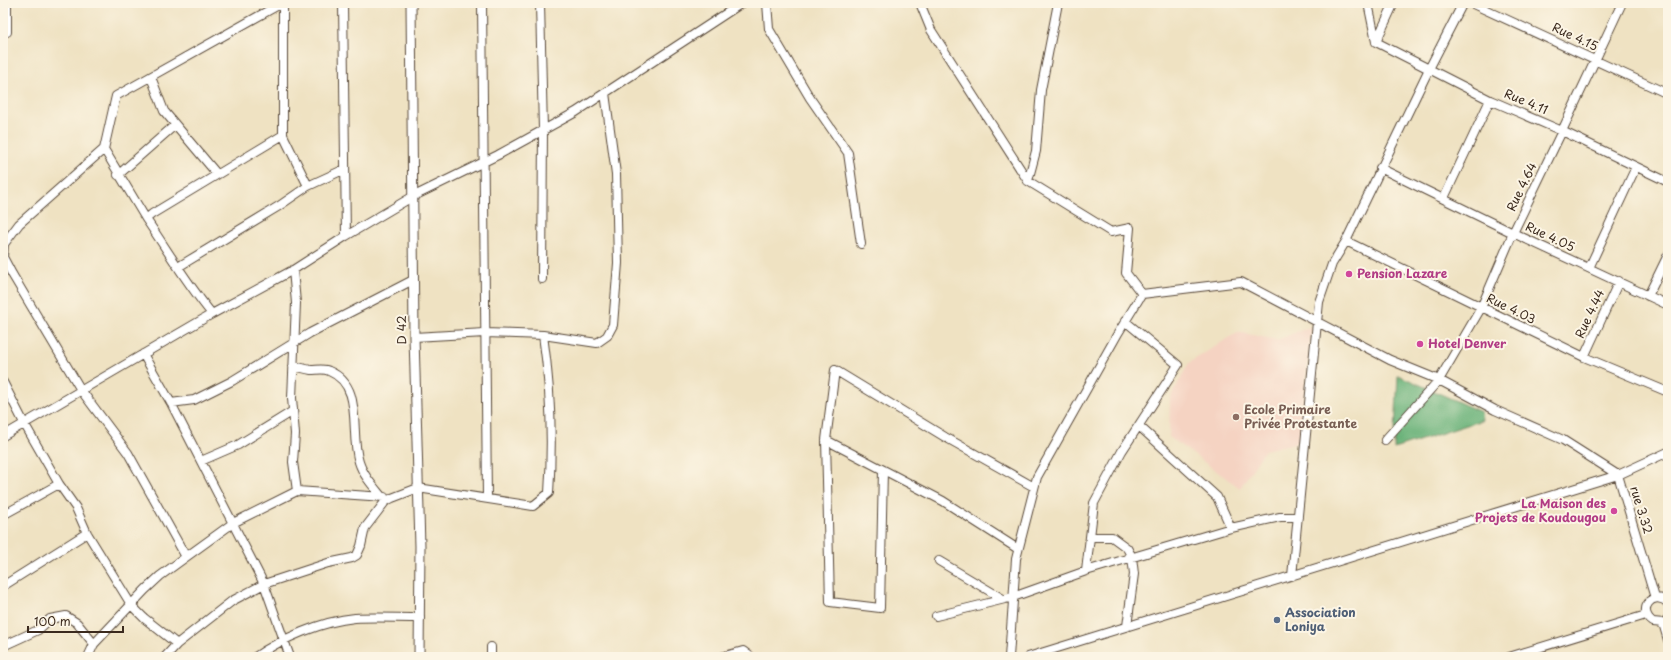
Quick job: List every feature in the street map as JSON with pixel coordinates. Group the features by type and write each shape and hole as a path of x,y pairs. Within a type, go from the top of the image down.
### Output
{"street":[{"path":"3,32 7,32 7,3"},
{"path":"186,557 128,453 82,390 6,263 3,257 4,244 19,224 104,149 116,96 283,3 283,135 308,186"},
{"path":"344,3 346,236"},
{"name":"D 42","path":"411,3 413,280 420,618 419,657"},
{"path":"482,3 487,498"},
{"path":"540,3 543,130 542,279"},
{"path":"3,436 212,314 293,270 346,236 412,197 484,162 543,130 605,93 742,3"},
{"path":"767,3 769,29 810,98 848,153 862,244"},
{"path":"920,3 931,30 1028,181 1111,232 1130,228 1126,273 1142,294"},
{"path":"1028,181 1036,151 1041,90 1058,3"},
{"path":"1368,3 1376,42"},
{"path":"1376,42 1394,3"},
{"path":"1292,576 1319,302 1332,264 1346,241 1380,168 1463,3"},
{"name":"Rue 4.15","path":"1471,3 1668,94"},
{"name":"Rue 4.64","path":"1385,440 1439,380 1481,308 1513,233 1622,3"},
{"name":"Rue 4.11","path":"1376,42 1490,100 1562,131 1636,167 1667,179"},
{"path":"151,77 164,111 217,174"},
{"path":"414,336 485,334 543,335 597,343 607,336 613,325 618,263 616,174 605,93"},
{"path":"1444,198 1490,100"},
{"path":"118,175 175,125"},
{"path":"146,219 217,174 283,135"},
{"path":"104,149 118,175 146,219 194,292 212,314"},
{"path":"1589,268 1636,167"},
{"name":"Rue 4.05","path":"1380,168 1513,233 1668,305"},
{"path":"178,267 279,206 308,186 345,169"},
{"name":"Rue 4.03","path":"1346,241 1584,357 1668,392"},
{"path":"1648,296 1668,255"},
{"path":"293,270 296,303 293,366 293,411 295,434 293,462 297,492"},
{"path":"171,403 194,400 232,381 310,333 413,280"},
{"name":"Rue 4.44","path":"1584,357 1619,281"},
{"path":"1142,294 1241,282 1390,360 1439,380 1495,410 1563,440 1618,475"},
{"path":"1009,657 1016,559 1037,477 1125,321 1142,294"},
{"path":"1086,571 1094,503 1122,451 1178,365 1125,321"},
{"path":"165,657 177,644 232,601 264,584 328,563 352,558 356,555 361,546 365,528 385,502 392,498 418,488 532,506 549,493 552,440 551,411 549,378 543,335"},
{"path":"143,354 171,403 264,584 285,639 290,657"},
{"path":"293,366 312,370 327,370 338,375 349,389 355,410 358,461 364,474 382,497"},
{"path":"883,470 880,608 830,602 826,440 835,370 945,437 1034,487"},
{"path":"3,382 24,423 59,484 76,508 87,533 132,606 144,618 177,644"},
{"path":"201,461 238,444 293,411"},
{"path":"1139,426 1217,497 1230,528"},
{"path":"826,440 943,501 1018,549"},
{"path":"1028,657 1618,475 1668,452"},
{"name":"rue 3.32","path":"1618,475 1655,598"},
{"path":"3,516 59,484"},
{"path":"88,657 94,644 160,576 233,523 297,492 392,498"},
{"path":"936,616 1013,597 1086,571 1230,528 1280,517 1298,517"},
{"path":"3,586 87,533"},
{"path":"1090,537 1112,537 1127,548 1132,557 1134,574 1127,626"},
{"path":"939,561 1003,599"},
{"path":"1646,615 1647,605 1655,598 1660,598 1668,602"},
{"path":"1646,615 1653,622 1665,621 1668,640"},
{"path":"1509,657 1646,615"},
{"path":"3,646 38,630 50,619 66,616 77,623 94,644"},
{"path":"254,657 285,639 322,625 354,618 420,618"},
{"path":"491,647 491,657"},
{"path":"721,657 743,650 751,657"}],"shaded area":[{"name":"Ecole Primaire Privée Protestante","path":"1312,326 1299,442 1265,450 1240,488 1169,437 1170,398 1189,363 1238,332 1277,340"}],"green space":[{"path":"1398,375 1481,412 1482,420 1394,449"}],"place":[{"name":"Pension Lazare","path":"1349,274"},
{"name":"Hotel Denver","path":"1420,344"},
{"name":"Ecole Primaire Privée Protestante","path":"1236,417"},
{"name":"La Maison des Projets de Koudougou","path":"1614,511"},
{"name":"Association Loniya","path":"1277,620"}]}
